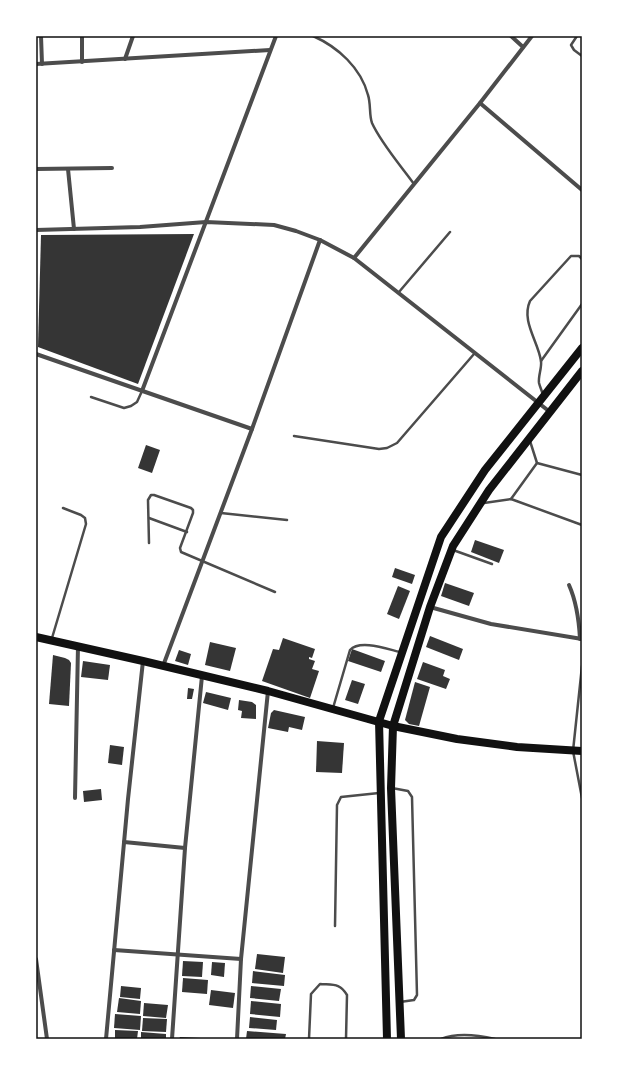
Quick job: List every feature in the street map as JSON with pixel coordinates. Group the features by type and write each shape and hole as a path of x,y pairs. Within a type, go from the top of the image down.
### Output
{"main road":[{"path":"387,1039 380,721 442,537 485,470 582,348"},
{"path":"401,1039 391,788 393,726 430,607 451,549 479,504 582,371"},
{"path":"36,637 268,691 380,721 393,726 457,739 517,748 582,751"}],"street":[{"path":"41,36 42,64"},
{"path":"82,36 82,62"},
{"path":"125,59 133,36"},
{"path":"142,391 276,36"},
{"path":"511,36 523,47"},
{"path":"354,258 480,103 532,36"},
{"path":"36,64 270,50"},
{"path":"480,103 582,190"},
{"path":"36,169 112,168"},
{"path":"68,169 74,229"},
{"path":"36,230 140,227 206,222 274,225 296,231 320,240 354,258 474,354 541,400 550,412"},
{"path":"162,666 252,429 320,240"},
{"path":"36,354 252,429"},
{"path":"430,607 491,624 581,639 575,598 569,585"},
{"path":"75,798 78,646"},
{"path":"106,1039 124,842 144,661"},
{"path":"172,1039 185,848 202,676"},
{"path":"237,1039 242,959 268,691"},
{"path":"124,842 185,848"},
{"path":"114,950 242,959"},
{"path":"36,959 46,1039"}],"lane":[{"path":"313,36 325,41 349,61 363,81 368,95 372,121 382,139 414,185"},
{"path":"577,36 571,45 574,50 582,56"},
{"path":"398,293 450,232"},
{"path":"541,400 539,384 541,361 526,312 530,301 571,256 579,256 582,259"},
{"path":"541,361 582,304"},
{"path":"294,436 379,449 392,446 397,443 474,354"},
{"path":"91,397 124,408 138,402 142,391"},
{"path":"529,439 537,463"},
{"path":"537,463 582,475"},
{"path":"511,499 537,463"},
{"path":"149,543 148,500 151,495 191,508 193,510 194,513 180,548 181,552 275,592"},
{"path":"479,504 511,499 582,525"},
{"path":"51,640 86,524 85,518 81,515 63,508"},
{"path":"220,513 287,520"},
{"path":"149,518 187,532"},
{"path":"451,549 492,564"},
{"path":"333,709 350,650 353,646 365,645 403,652"},
{"path":"582,666 573,751 582,798"},
{"path":"391,788 408,791 412,797 417,996 414,1000 400,1002"},
{"path":"335,926 336,805 342,797 381,793"},
{"path":"309,1039 312,994 320,984 338,985 344,989 347,995 346,1039"},
{"path":"441,1039 446,1037 475,1034 495,1039"}],"building":[{"path":"194,234 138,384 38,347 41,235"},
{"path":"146,445 160,450 152,473 138,468"},
{"path":"475,540 504,550 499,563 471,552"},
{"path":"395,568 415,575 412,584 392,577"},
{"path":"445,583 474,593 469,606 441,596"},
{"path":"398,586 410,591 399,619 387,614"},
{"path":"430,636 463,649 459,660 426,647"},
{"path":"283,638 315,649 312,658 309,657 309,659 315,661 312,669 319,671 310,698 262,681 273,649 279,650"},
{"path":"210,642 236,648 230,671 205,665"},
{"path":"352,649 385,661 381,672 348,661"},
{"path":"179,650 191,654 188,665 175,661"},
{"path":"53,655 65,658 71,663 69,706 49,704"},
{"path":"83,661 110,665 108,680 81,677"},
{"path":"423,662 445,670 443,676 450,679 446,689 417,679"},
{"path":"352,680 365,684 358,704 345,700"},
{"path":"415,682 430,687 419,726 409,724 405,720"},
{"path":"188,688 194,689 192,699 187,699"},
{"path":"206,692 231,698 228,710 203,703"},
{"path":"239,700 252,702 256,705 256,719 241,718 242,711 238,710"},
{"path":"274,710 305,717 302,730 289,727 288,732 268,728 271,713"},
{"path":"317,741 344,743 342,773 316,772"},
{"path":"110,745 124,747 122,765 108,763"},
{"path":"101,789 102,800 84,802 83,791"},
{"path":"257,954 285,957 283,973 255,969"},
{"path":"183,961 203,962 202,977 182,976"},
{"path":"212,962 225,963 224,977 211,975"},
{"path":"253,971 285,975 284,986 252,983"},
{"path":"183,978 208,980 207,994 182,992"},
{"path":"121,986 141,988 140,999 120,997"},
{"path":"251,986 281,989 279,1001 250,998"},
{"path":"211,990 235,993 233,1008 209,1005"},
{"path":"119,998 141,1001 140,1014 117,1012"},
{"path":"251,1001 281,1004 280,1017 250,1014"},
{"path":"144,1003 168,1005 166,1018 143,1016"},
{"path":"115,1014 141,1016 140,1030 114,1028"},
{"path":"250,1017 277,1020 276,1030 249,1028"},
{"path":"143,1018 167,1019 166,1032 142,1031"},
{"path":"115,1030 138,1031 137,1039 115,1039"},
{"path":"247,1031 286,1034 285,1039 246,1039"},
{"path":"141,1032 166,1034 166,1039 141,1039"},
{"path":"180,1037 201,1038 201,1039 179,1039"}]}
